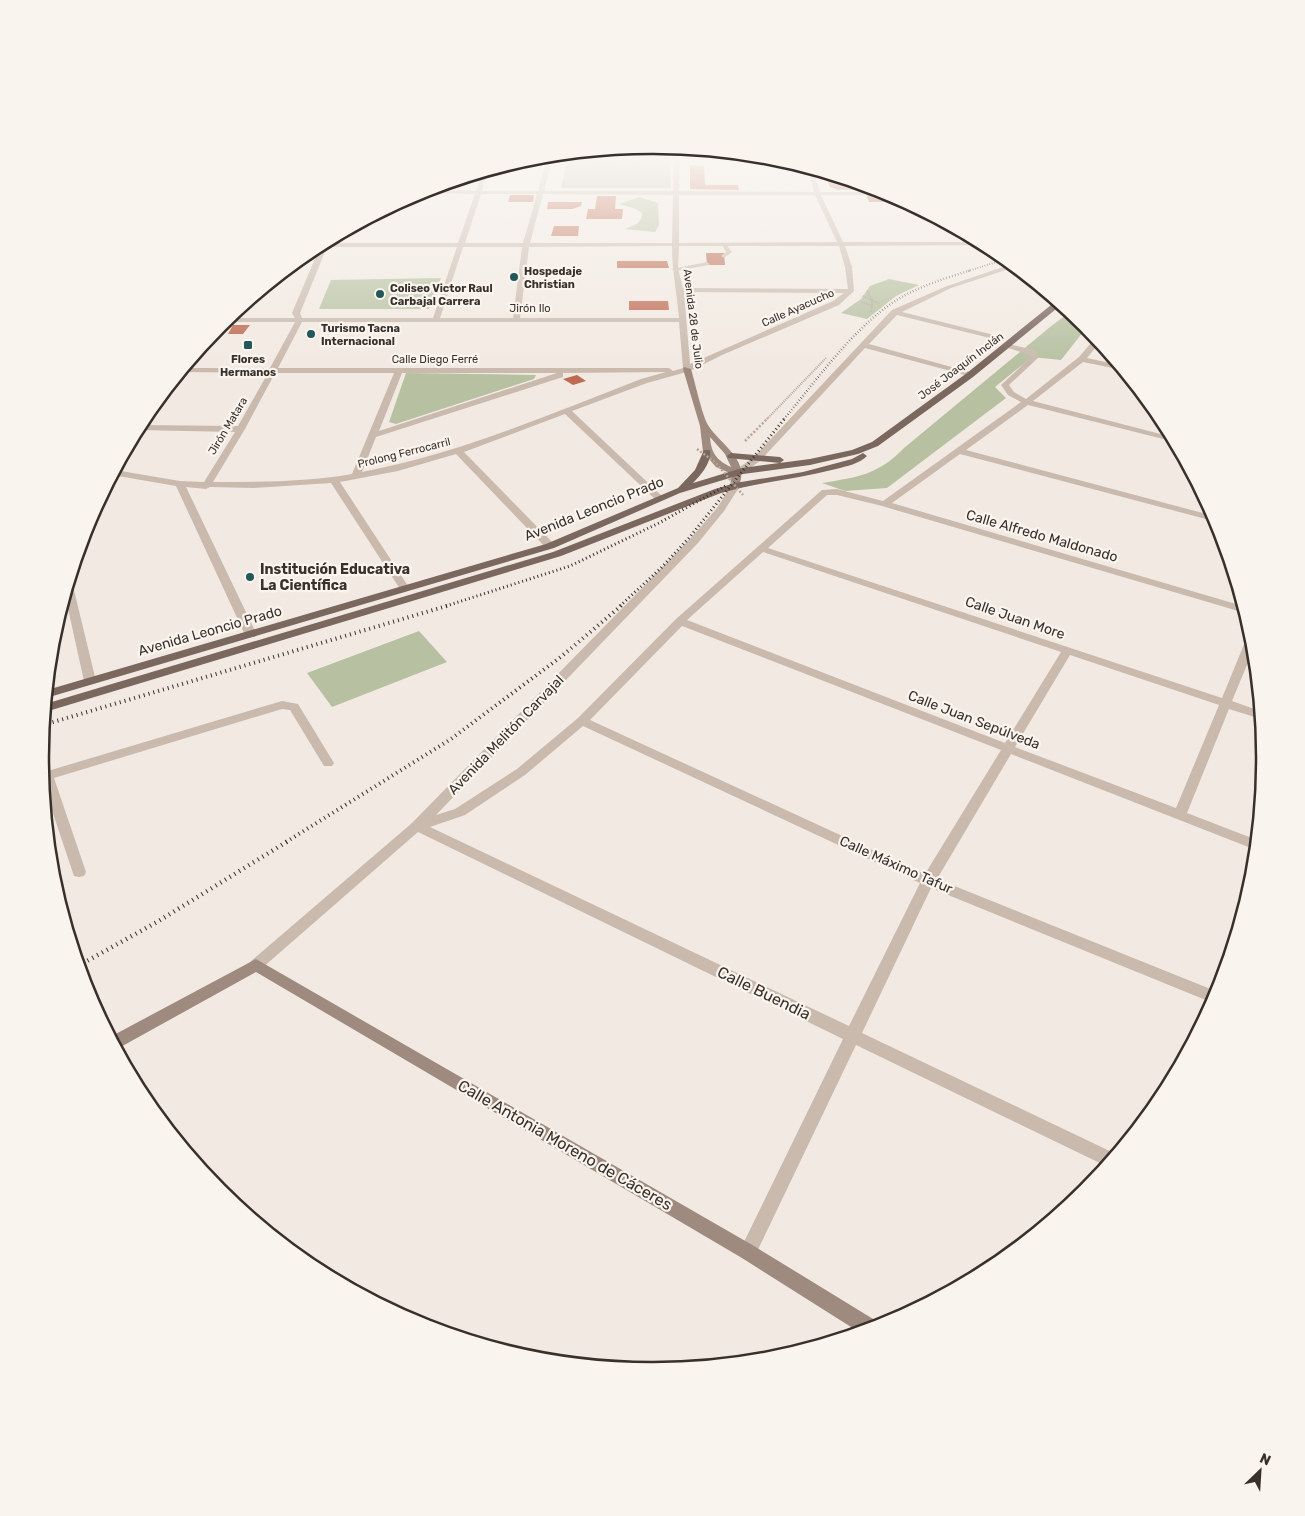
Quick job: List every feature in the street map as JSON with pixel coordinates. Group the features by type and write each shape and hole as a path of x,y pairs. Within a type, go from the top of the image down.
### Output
{"main road":[{"name":"José Joaquín Inclán","path":"810,462 856,452 875,444 970,375 1054,307"},
{"name":"José Joaquín Inclán","path":"735,486 804,476 855,461 866,455 875,444"},
{"path":"677,491 692,480 703,467 706,452"},
{"path":"731,456 810,462"},
{"name":"Avenida Leoncio Prado","path":"53,692 550,546 677,491 737,473 810,462"},
{"name":"Avenida Leoncio Prado","path":"51,706 557,554 690,501 735,486"}],"street":[{"path":"436,319 468,224"},
{"path":"516,319 526,244 532,224"},
{"name":"Avenida 28 de Julio","path":"676,224 676,269 680,290 687,369 704,426 706,452"},
{"name":"Calle Ayacucho","path":"687,369 719,353 821,310 849,293 852,281 842,244 832,224"},
{"path":"336,244 969,244"},
{"path":"724,256 729,252 725,245"},
{"name":"Jirón Matara","path":"206,486 241,429 300,320 296,313 319,255"},
{"path":"676,269 707,264"},
{"path":"706,452 719,465 737,473 757,459 895,312 949,287 1005,268"},
{"path":"680,290 849,293"},
{"path":"895,312 991,337"},
{"name":"Jirón Ilo","path":"237,320 683,320"},
{"path":"1008,344 1031,352 1035,357 1006,386 1006,390 1027,402 1163,437"},
{"path":"862,345 970,375"},
{"path":"885,504 1027,402 1082,359 1093,346"},
{"path":"1082,359 1111,366"},
{"name":"Calle Diego Ferré","path":"191,370 570,371 687,369"},
{"name":"Prolong Ferrocarril","path":"120,474 180,484 206,486 302,483 356,476 398,468 458,451 644,381 687,369"},
{"path":"356,476 399,370"},
{"path":"374,435 570,371"},
{"path":"566,410 659,498"},
{"name":"Avenida 28 de Julio","path":"704,426 731,456 738,478 735,486"},
{"path":"148,428 241,429"},
{"path":"458,451 550,546"},
{"path":"959,451 1205,516"},
{"path":"334,480 405,590"},
{"path":"180,484 251,634"},
{"name":"Avenida Melitón Carvajal","path":"256,965 418,826 694,541 721,509 735,486"},
{"name":"Calle Alfredo Maldonado","path":"760,548 819,496 831,491 885,504 1237,608"},
{"path":"418,826 460,812 521,772 582,721 680,622 760,548"},
{"name":"Calle Juan More","path":"760,548 1254,713"},
{"path":"71,597 90,681"},
{"name":"Calle Juan Sepúlveda","path":"680,622 1250,843"},
{"path":"748,1252 928,881 1066,651"},
{"path":"1179,816 1247,653"},
{"path":"49,775 288,704 294,707 328,763"},
{"name":"Calle Máximo Tafur","path":"582,721 928,881 1208,995"},
{"path":"50,793 79,872"},
{"name":"Calle Buendia","path":"418,826 1105,1157"},
{"path":"119,1040 256,965"},
{"name":"Calle Antonia Moreno de Cáceres","path":"256,965 748,1252 863,1324"}],"path":[{"path":"849,293 895,312"},
{"path":"849,293 872,306 872,311 864,318"},
{"path":"731,456 830,354"},
{"path":"697,448 716,463 743,495"}],"green space":[{"path":"634,225 659,225 655,232 625,229"},
{"name":"Coliseo Victor Raul Carbajal Carrera","path":"441,278 429,309 319,309 331,280"},
{"path":"889,279 919,285 896,296 867,319 841,313 861,299 870,286"},
{"path":"1064,317 1082,334 1061,360 1032,357 995,387 1006,398 887,488 845,491 822,483 867,473 885,464"},
{"path":"406,373 536,375 534,379 396,424 389,422"},
{"path":"419,631 447,662 332,707 307,673"}],"building":[{"path":"554,226 579,226 578,236 551,236"},
{"path":"706,253 724,253 725,265 707,265"},
{"path":"617,261 667,261 669,268 617,268"},
{"path":"629,301 668,301 669,310 629,310"},
{"path":"233,325 250,325 243,334 228,334"},
{"path":"577,375 586,381 573,385 563,379"}],"railway":[{"path":"968,271 996,262"},
{"path":"784,419 844,347 870,320 885,308 916,290 972,270"},
{"path":"620,606 661,568 689,538 785,418"},
{"path":"446,606 570,566 659,523 727,485"},
{"path":"50,723 450,605"},
{"path":"286,842 451,739 562,656 622,605"},
{"path":"85,962 157,922 288,841"}],"place":[{"name":"Hospedaje Christian","path":"514,277"},
{"name":"Coliseo Victor Raul Carbajal Carrera","path":"380,294"},
{"name":"Turismo Tacna Internacional","path":"311,334"},
{"name":"Flores Hermanos","path":"248,345"},
{"name":"Institución Educativa La Científica","path":"250,577"}]}
